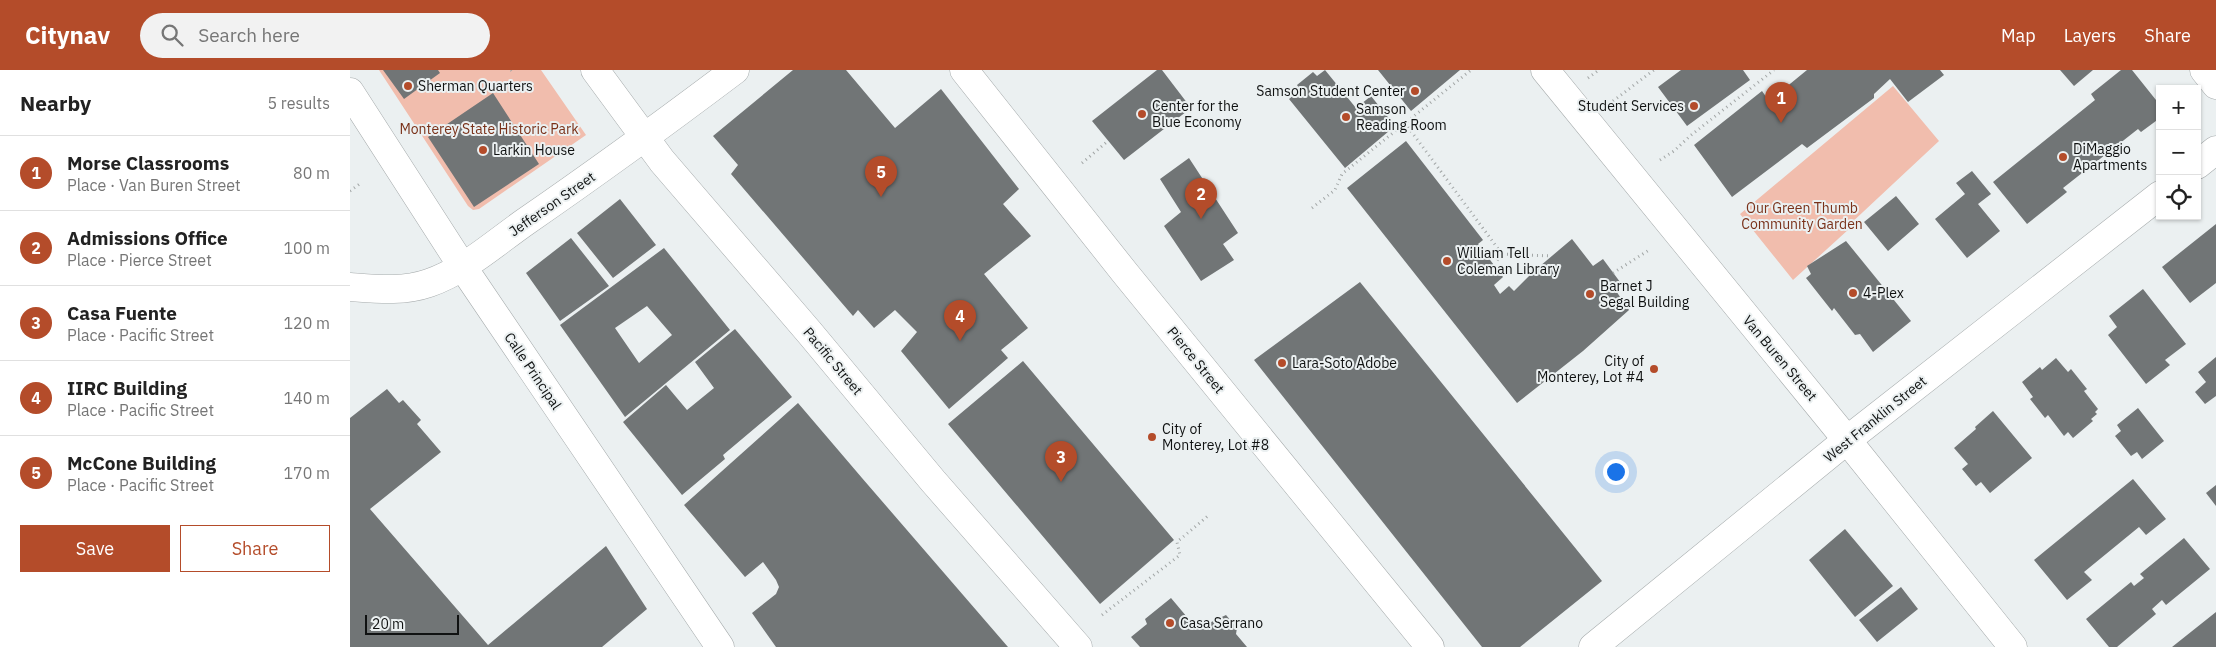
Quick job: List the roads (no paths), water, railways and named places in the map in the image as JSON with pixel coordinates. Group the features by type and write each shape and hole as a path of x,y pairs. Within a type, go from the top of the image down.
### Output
{"street":[{"name":"Pacific Street","path":"594,70 644,138 933,481 1078,647"},
{"name":"Jefferson Street","path":"350,287 411,289 432,282 462,266 644,138 735,70"},
{"name":"Pierce Street","path":"964,70 1125,273 1430,647"},
{"name":"Van Buren Street","path":"1545,70 2013,647"},
{"path":"2204,70 2216,85"},
{"name":"Calle Principal","path":"350,92 462,266 720,647"},
{"path":"2201,162 2216,150"},
{"name":"West Franklin Street","path":"1593,647 1847,440 2156,197"}],"place":[{"name":"Sherman Quarters","path":"408,86"},
{"name":"Samson Student Center","path":"1415,91"},
{"name":"Student Services","path":"1694,106"},
{"name":"Center for the Blue Economy","path":"1142,114"},
{"name":"Samson Reading Room","path":"1346,117"},
{"name":"Morse Classrooms","path":"1781,123"},
{"name":"Larkin House","path":"483,150"},
{"name":"DiMaggio Apartments","path":"2063,157"},
{"name":"McCone Building","path":"881,197"},
{"name":"Admissions Office","path":"1201,219"},
{"name":"William Tell Coleman Library","path":"1447,261"},
{"name":"4-Plex","path":"1853,293"},
{"name":"Barnet J Segal Building","path":"1590,294"},
{"name":"IIRC Building","path":"960,341"},
{"name":"Lara-Soto Adobe","path":"1282,363"},
{"name":"City of Monterey, Lot #4","path":"1654,369"},
{"name":"City of Monterey, Lot #8","path":"1152,437"},
{"name":"Casa Fuente","path":"1061,482"},
{"name":"Casa Serrano","path":"1170,623"}],"park label":[{"name":"Monterey State Historic Park","path":"489,129"},
{"name":"Our Green Thumb Community Garden","path":"1802,216"}]}
